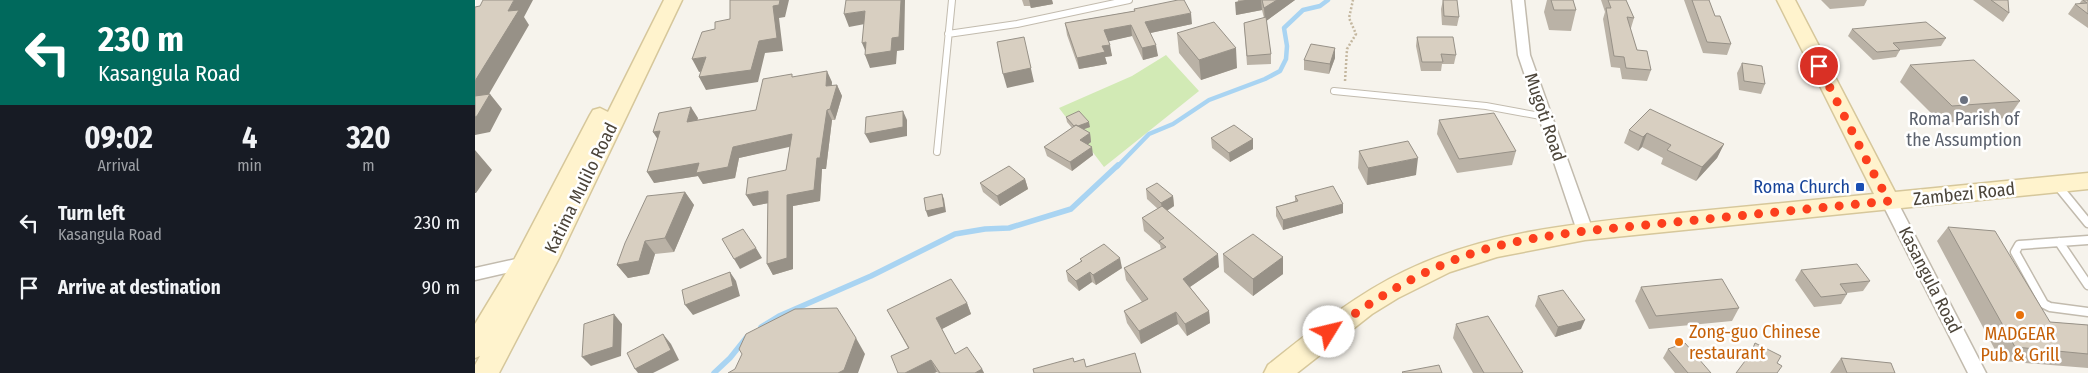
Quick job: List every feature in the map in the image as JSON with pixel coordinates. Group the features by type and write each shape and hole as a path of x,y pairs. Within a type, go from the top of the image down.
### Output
{"main road":[{"name":"Katima Mulilo Road","path":"475,347 525,263 659,0"},
{"name":"Katima Mulilo Road","path":"485,373 547,258 673,0"},
{"name":"Kasangula Road","path":"1786,0 1889,201"},
{"name":"Zambezi Road","path":"1278,373 1363,307 1396,287 1434,268 1474,253 1500,246 1538,237 1585,231 2088,181"}],"street":[{"name":"Mugoti Road","path":"1518,0 1524,55 1585,231"},
{"name":"Kasangula Road","path":"1889,201 1977,373"},
{"path":"475,274 547,258"}],"lane":[{"path":"937,152 952,0"},
{"path":"949,34 1017,24 1129,0"},
{"path":"1334,91 1487,106 1546,117"},
{"path":"2057,185 2088,224"},
{"path":"2088,240 2019,246 2015,252 2044,304 2050,307 2088,312"},
{"path":"2059,242 2088,285"}],"path":[{"path":"1345,92 1347,49 1356,34 1348,22 1353,0"}],"green space":[{"path":"1166,55 1199,91 1104,167 1059,108 1132,76"}],"building":[{"path":"483,0 514,0 508,11 519,10 475,81 475,7 480,6"},
{"path":"730,0 780,0 779,5 773,6 777,38 759,41 751,70 699,77 706,57 692,59 702,32 715,29 715,22 730,19"},
{"path":"846,0 901,0 899,37 892,38 891,51 865,55 866,42 862,43 865,11 844,14"},
{"path":"1184,0 1191,13 1145,22 1156,45 1142,48 1131,25 1104,30 1110,45 1102,46 1105,52 1077,58 1065,23 1135,11 1134,9"},
{"path":"1262,0 1277,0 1264,8"},
{"path":"1443,0 1457,0 1459,17 1444,16"},
{"path":"1551,0 1573,0 1576,10 1554,10"},
{"path":"1608,0 1626,0 1634,18 1627,17 1637,50 1647,51 1651,70 1626,68 1624,57 1614,56 1606,8 1611,8"},
{"path":"1692,0 1709,0 1715,16 1720,16 1731,44 1707,42"},
{"path":"1991,0 2008,0 2009,13"},
{"path":"2083,0 2088,0 2088,14 2075,4 2087,3"},
{"path":"1266,17 1271,54 1247,56 1244,23"},
{"path":"1214,22 1236,48 1199,60 1177,33"},
{"path":"1926,22 1946,38 1893,43 1900,50 1877,52 1852,29"},
{"path":"1024,37 1031,68 1003,74 997,42"},
{"path":"1417,37 1453,37 1456,55 1441,54 1443,62 1422,62"},
{"path":"1311,44 1335,48 1330,64 1304,60"},
{"path":"1974,60 2020,101 1952,106 1910,65"},
{"path":"1742,63 1762,66 1765,84 1744,81"},
{"path":"827,71 826,86 837,85 830,109 827,110 820,158 817,158 814,190 787,195 787,258 767,264 768,191 746,195 748,178 786,170 792,134 733,147 728,167 696,173 699,163 647,172 660,131 653,132 659,113 691,107 687,122 756,110 763,79 792,74 792,77"},
{"path":"490,94 477,116 475,117 475,96"},
{"path":"1650,109 1724,144 1702,167 1667,150 1671,145 1647,133 1643,137 1629,130"},
{"path":"903,111 903,127 865,134 866,117"},
{"path":"1079,111 1089,122 1074,126 1066,117"},
{"path":"1494,113 1516,151 1459,159 1439,120"},
{"path":"1076,125 1090,133 1080,140 1092,147 1070,162 1044,147"},
{"path":"1234,125 1253,139 1229,153 1211,138"},
{"path":"1408,141 1418,158 1368,168 1359,151"},
{"path":"1009,166 1025,179 997,196 980,183"},
{"path":"1157,183 1173,196 1161,203 1146,189"},
{"path":"1333,186 1343,204 1283,220 1276,207 1298,201 1295,196"},
{"path":"685,192 665,238 645,241 639,261 617,265 647,196"},
{"path":"942,194 944,207 926,211 924,198"},
{"path":"1162,206 1218,254 1183,279 1209,311 1185,324 1176,312 1139,331 1124,311 1148,299 1124,268 1166,247 1159,241 1164,238 1142,218"},
{"path":"1948,227 1995,231 2050,322 2088,325 2088,354 2015,347"},
{"path":"743,229 756,248 734,259 722,239"},
{"path":"1253,234 1283,257 1253,279 1223,254"},
{"path":"1104,244 1120,258 1093,275 1090,272 1076,281 1066,271 1082,261 1080,259"},
{"path":"1857,264 1870,281 1840,284 1847,294 1821,297 1801,270"},
{"path":"730,272 733,286 685,305 682,290"},
{"path":"951,279 967,303 936,318 955,354 967,347 982,369 975,373 940,373 931,360 905,373 898,373 891,356 909,348 887,310"},
{"path":"1722,279 1739,308 1656,316 1641,287"},
{"path":"1563,290 1585,320 1558,327 1538,296"},
{"path":"837,308 856,338 844,370 838,373 728,373 735,369 742,354 739,349 746,334 795,309"},
{"path":"614,314 613,347 582,357 584,324"},
{"path":"1488,316 1523,372 1484,373 1456,324"},
{"path":"663,334 671,350 635,369 627,353"},
{"path":"1685,343 1711,373 1688,373 1668,349"},
{"path":"1755,343 1781,356 1777,363 1782,366 1777,373 1736,373 1751,353"},
{"path":"1135,353 1141,373 1034,373 1033,369 1073,358 1074,362 1084,359 1086,367"},
{"path":"1841,358 1891,363 1895,373 1847,373"},
{"path":"1439,365 1442,373 1402,372"}],"waterway":[{"path":"1117,167 1149,134 1173,124 1209,100 1265,79 1280,71 1286,59 1287,46 1284,28 1303,10 1320,6 1328,0"},
{"path":"761,327 779,316 871,276 955,234 985,229 1009,228 1071,209 1118,165"},
{"path":"714,373 730,358 746,338"}],"place":[{"name":"Roma Parish of the Assumption","path":"1964,100"},
{"name":"Roma Church","path":"1860,187"},
{"name":"MADGEAR Pub & Grill","path":"2020,315"},
{"name":"Zong-guo Chinese restaurant","path":"1679,342"}],"route":[{"path":"1329,332 1363,307 1396,287 1434,268 1474,253 1538,237 1889,201 1819,66"}]}
